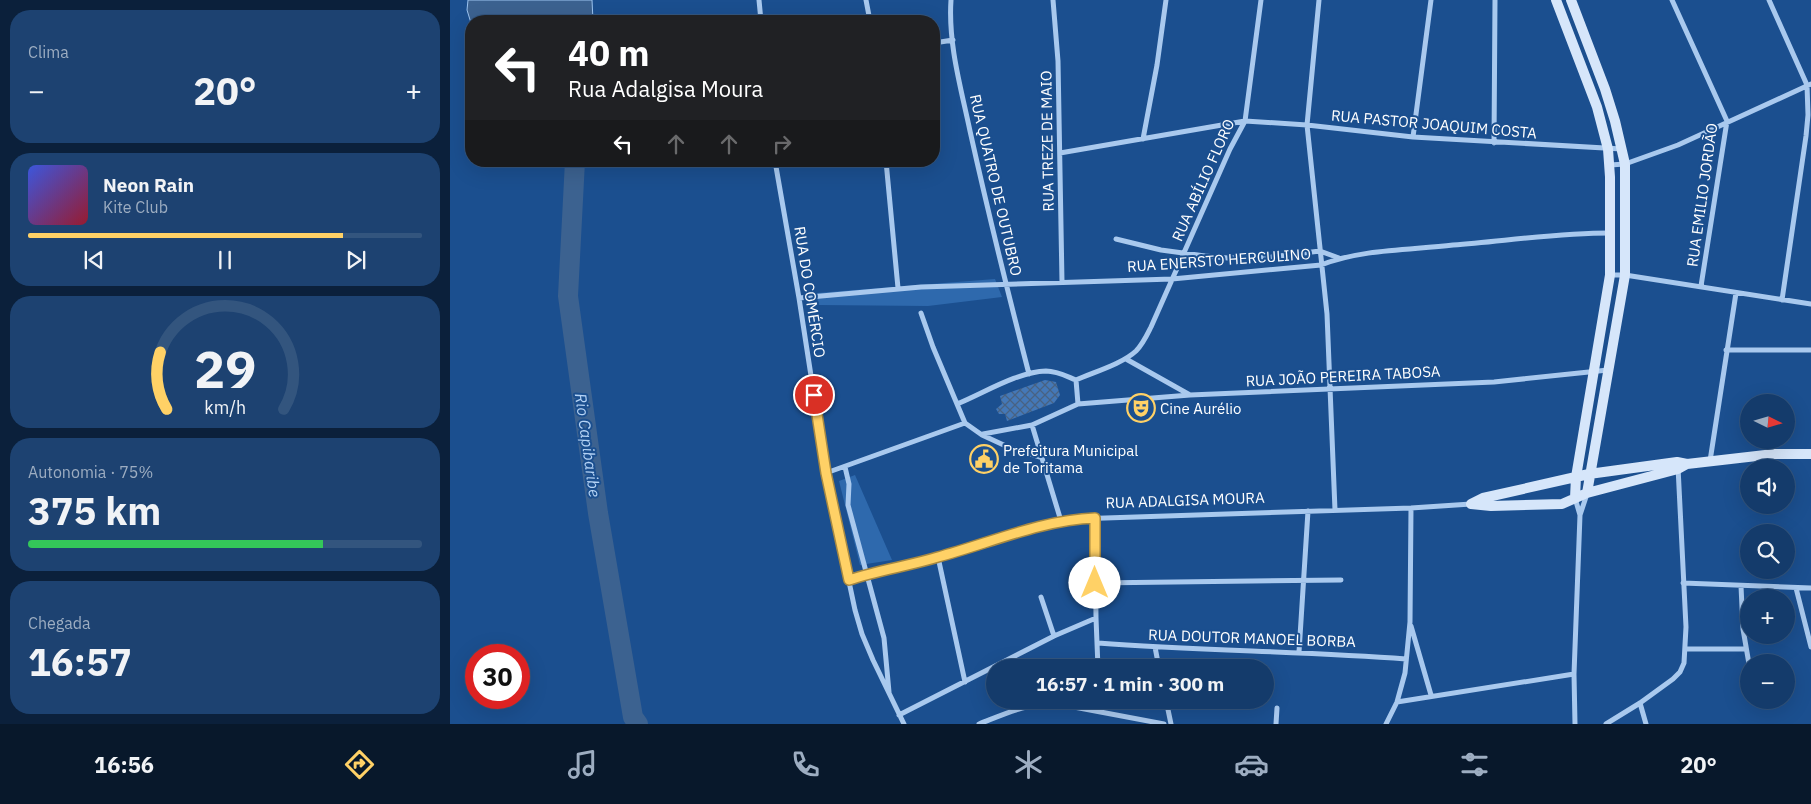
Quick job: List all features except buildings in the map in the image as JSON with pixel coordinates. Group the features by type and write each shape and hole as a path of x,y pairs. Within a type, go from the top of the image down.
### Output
{"street":[{"path":"759,0 760,15"},
{"path":"866,0 869,15"},
{"name":"RUA QUATRO DE OUTUBRO","path":"951,0 950,25 956,67 976,159 1029,374"},
{"name":"RUA TREZE DE MAIO","path":"1053,0 1058,61 1062,282"},
{"path":"1143,139 1166,0"},
{"name":"RUA ABÍLIO FLORO","path":"1126,359 1142,343 1230,149 1245,121 1261,0"},
{"path":"1319,0 1307,125 1327,314 1336,510"},
{"path":"1413,137 1431,0"},
{"path":"1494,143 1495,0"},
{"path":"1556,0 1597,107 1608,149 1610,165 1610,275 1576,477 1575,498 1580,515"},
{"path":"1571,0 1605,89 1625,164 1625,275 1587,493 1580,515 1574,674 1575,724"},
{"name":"RUA EMILIO JORDÃO","path":"1672,0 1727,121 1700,286"},
{"path":"1769,0 1809,84 1806,136 1782,300"},
{"path":"940,42 953,40"},
{"path":"1610,165 1625,164 1678,145 1809,84"},
{"name":"RUA PASTOR JOAQUIM COSTA","path":"1060,153 1245,121 1307,125 1413,137 1622,149"},
{"name":"RUA DO COMÉRCIO","path":"776,167 799,298 826,473 849,580 862,634 904,724"},
{"path":"887,167 898,288"},
{"name":"RUA ENERSTO HERCULINO","path":"799,298 898,288 1172,279 1321,265 1339,258 1573,233 1610,233"},
{"path":"1116,239 1183,254 1228,258 1271,257 1320,251 1339,258"},
{"path":"1610,275 1625,275 1811,304"},
{"path":"1710,461 1736,293"},
{"path":"921,313 965,423 982,435 1040,457"},
{"path":"1726,350 1811,350"},
{"path":"957,404 1029,374 1046,371 1056,372 1076,380 1126,359 1190,395"},
{"name":"RUA JOÃO PEREIRA TABOSA","path":"982,435 1032,425 1078,404 1190,395 1494,382 1608,370"},
{"path":"1076,380 1078,404"},
{"path":"826,473 965,423"},
{"path":"1032,425 1040,457 1061,521"},
{"path":"1471,504 1483,498 1589,474 1774,454 1811,454"},
{"path":"1471,504 1491,506 1562,504 1587,493 1681,465"},
{"path":"1606,724 1640,703 1680,672 1684,664 1686,649 1681,465"},
{"path":"844,467 849,484 848,505 884,638 890,695"},
{"name":"RUA ADALGISA MOURA","path":"849,580 938,557 1061,521 1095,518 1411,508 1471,504"},
{"path":"1386,724 1397,702 1405,673 1410,622 1411,508"},
{"path":"1299,652 1308,511"},
{"path":"1095,518 1098,659"},
{"path":"938,557 966,682"},
{"path":"1095,583 1341,580"},
{"path":"1683,583 1811,588"},
{"path":"1741,586 1747,654"},
{"path":"1796,588 1811,647"},
{"path":"1041,597 1054,636"},
{"path":"899,714 966,682 1054,636 1096,618"},
{"path":"1410,622 1430,696"},
{"name":"RUA DOUTOR MANOEL BORBA","path":"1098,643 1406,658"},
{"path":"1155,647 1158,659"},
{"path":"1686,649 1746,649"},
{"path":"1397,702 1574,674"},
{"path":"1640,703 1646,724"},
{"path":"979,724 1023,706 1045,704 1058,704 1164,724"},
{"path":"1276,724 1277,708"},
{"path":"1168,709 1171,724"}],"shaded area":[{"path":"468,0 592,0 593,15 469,15"},
{"path":"995,279 1002,297 928,306 818,305 817,293"},
{"path":"855,475 892,560 860,565 839,481"}],"waterway":[{"name":"Rio Capibaribe","path":"575,167 568,296 598,513 633,717 638,724"}],"place":[{"name":"Cine Aurélio","path":"1141,408"},
{"name":"Prefeitura Municipal de Toritama","path":"984,459"}],"route":[{"path":"814,395 826,473 849,580 938,557 1061,521 1095,518 1095,583"}]}
